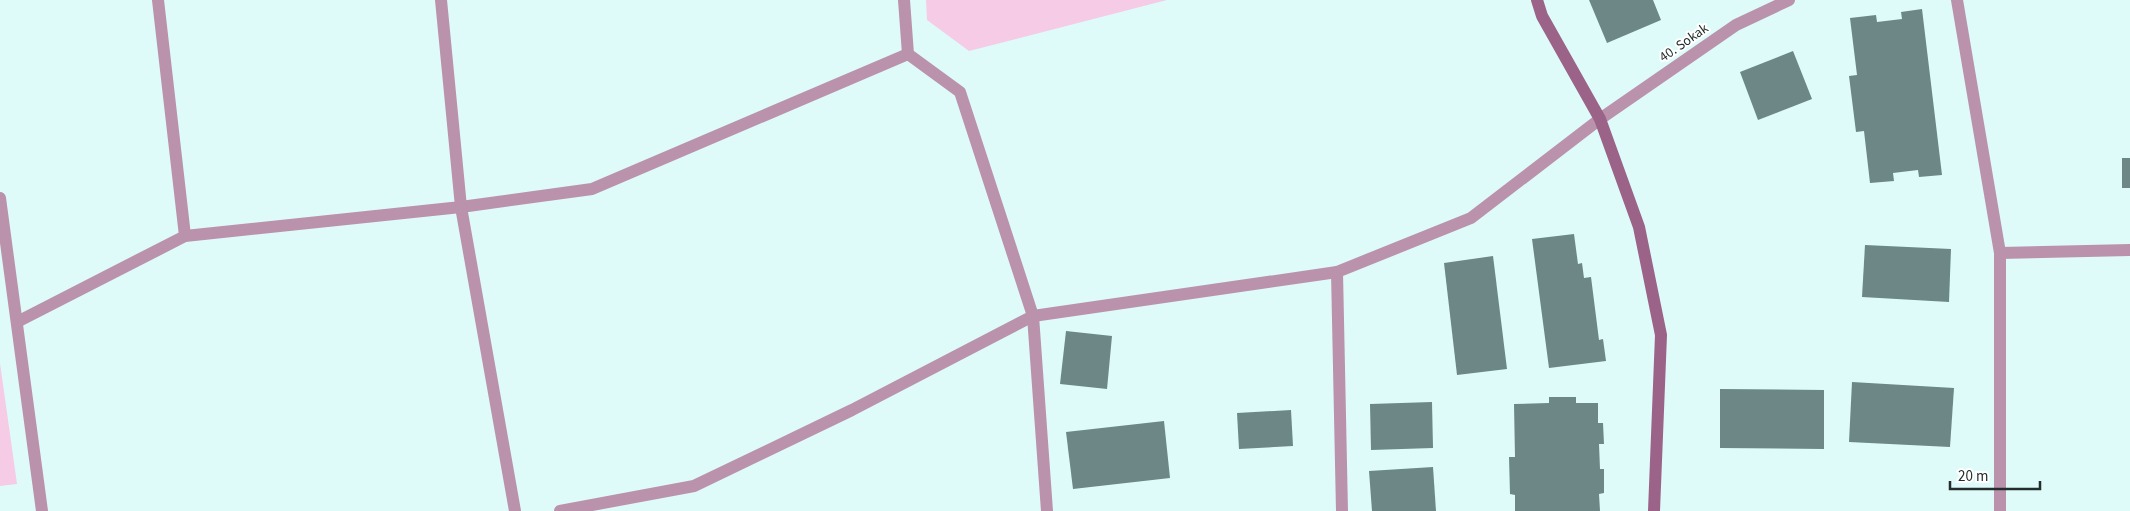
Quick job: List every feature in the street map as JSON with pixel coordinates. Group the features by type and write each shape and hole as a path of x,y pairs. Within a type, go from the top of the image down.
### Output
{"street":[{"path":"158,0 185,236"},
{"path":"441,0 461,207 514,511"},
{"path":"904,0 908,54 960,92 1033,316 1047,511"},
{"path":"1537,0 1542,16 1600,119 1639,227 1661,335 1654,511"},
{"path":"1957,0 2000,253 2000,511"},
{"name":"40. Sokak","path":"560,511 694,486 852,410 1033,316 1337,272 1471,218 1600,119 1736,25 1783,1"},
{"path":"17,322 185,236 461,207 592,189 908,54"},
{"path":"0,198 42,511"},
{"path":"2000,253 2130,250"},
{"path":"1337,272 1342,511"}],"shaded area":[{"path":"926,0 1167,0 969,51 927,20"},
{"path":"0,363 17,484 0,486"}],"building":[{"path":"1589,0 1653,0 1661,20 1607,43"},
{"path":"1922,9 1942,175 1919,177 1918,170 1893,173 1894,181 1870,183 1864,131 1856,132 1849,76 1857,75 1850,18 1876,15 1877,22 1902,19 1901,12"},
{"path":"1793,51 1812,99 1758,120 1740,72"},
{"path":"2122,158 2130,158 2130,188 2122,188"},
{"path":"1574,234 1578,264 1582,263 1584,278 1591,277 1599,340 1603,339 1606,361 1549,368 1532,239"},
{"path":"1865,245 1951,249 1949,302 1862,297"},
{"path":"1493,256 1507,369 1457,375 1444,263"},
{"path":"1066,331 1112,336 1107,389 1060,384"},
{"path":"1852,382 1954,388 1950,447 1849,442"},
{"path":"1720,389 1824,390 1824,449 1720,448"},
{"path":"1549,397 1576,397 1576,403 1598,403 1598,423 1603,423 1604,444 1599,444 1600,469 1604,469 1604,493 1599,494 1600,511 1515,511 1515,495 1510,494 1509,457 1515,457 1514,404 1549,403"},
{"path":"1432,402 1433,448 1371,450 1370,404"},
{"path":"1291,410 1293,446 1239,449 1237,413"},
{"path":"1164,421 1170,478 1073,489 1066,432"},
{"path":"1433,467 1436,511 1372,511 1369,471"}]}
